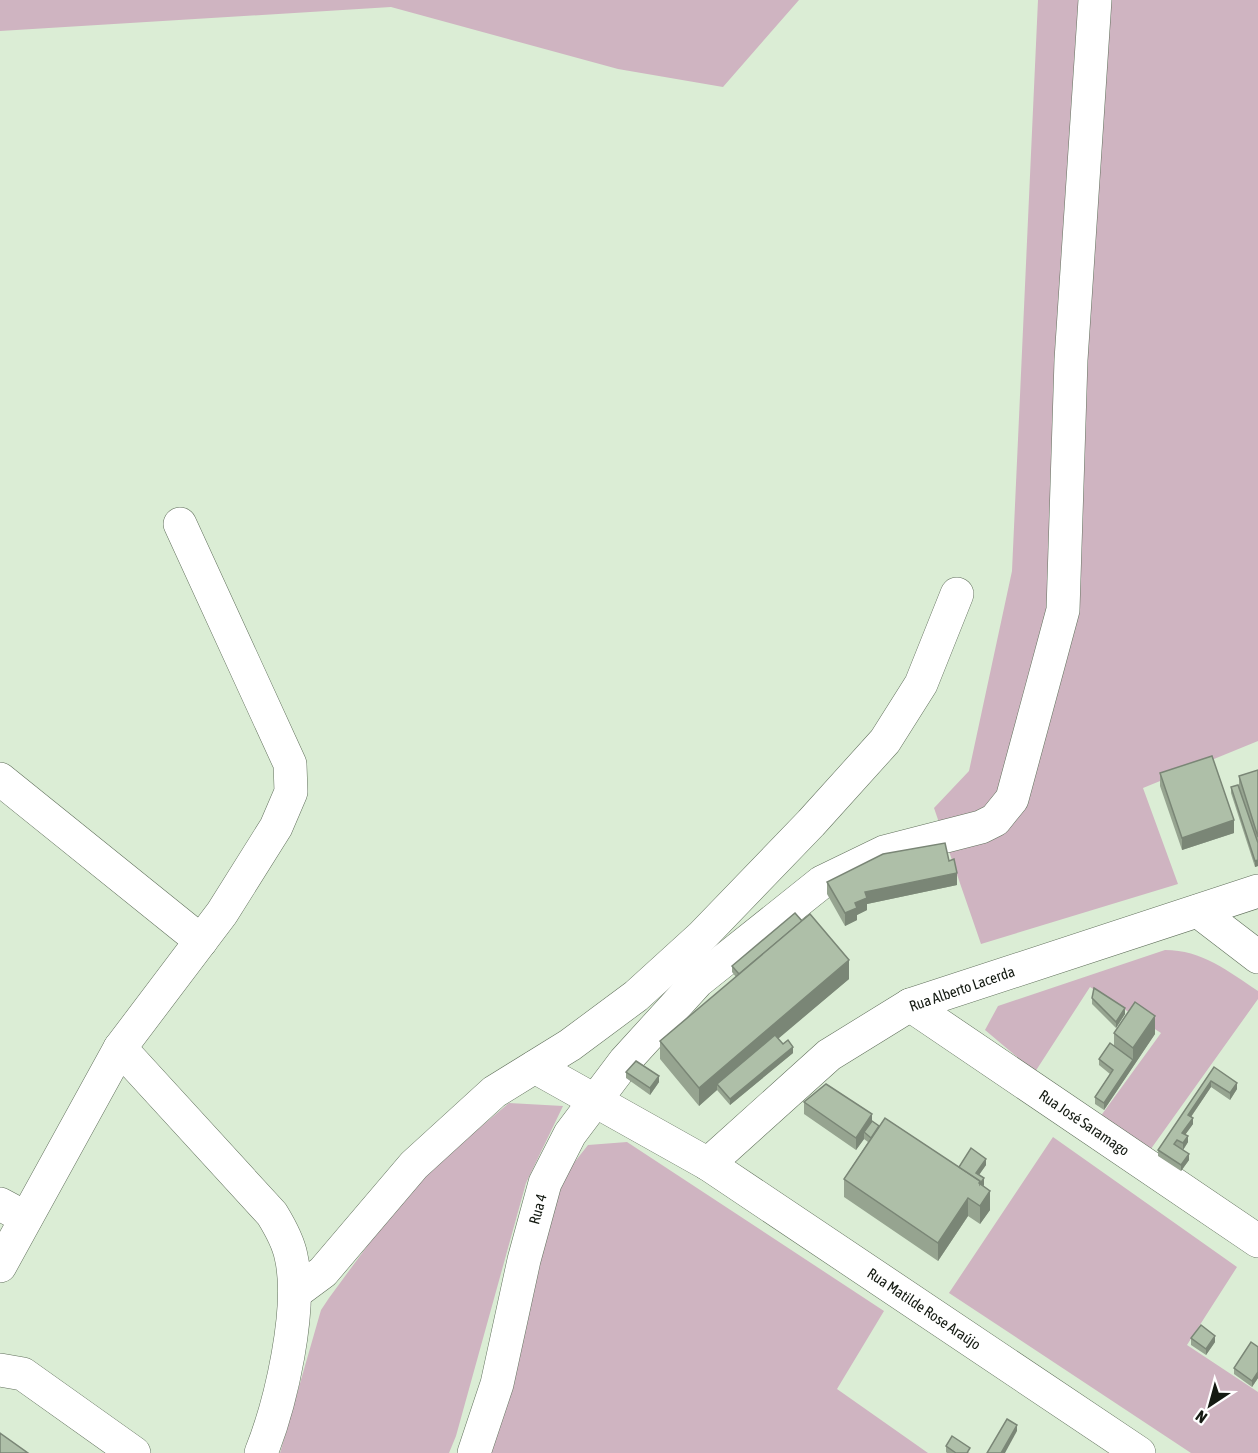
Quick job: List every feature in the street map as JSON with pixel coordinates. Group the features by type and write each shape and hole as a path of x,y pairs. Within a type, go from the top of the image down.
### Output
{"street":[{"name":"Rua 4","path":"474,1453 497,1384 510,1317 544,1183 570,1134 625,1061 698,981 822,882 884,852 981,827 995,820 1012,799 1063,610 1071,360 1095,0"},
{"path":"0,1266 13,1211 120,1048 201,941 276,827 291,792 290,764 180,524"},
{"path":"296,1292 323,1272 414,1165 494,1092 570,1045 636,996 702,936 811,823 885,741 921,684 957,594"},
{"path":"0,779 201,941"},
{"name":"Rua Alberto Lacerda","path":"708,1164 829,1055 910,1005 1258,891"},
{"path":"1198,911 1258,957"},
{"name":"Rua José Saramago","path":"910,1005 1258,1242"},
{"path":"120,1048 272,1214 283,1232 291,1255 296,1292 284,1375 261,1453"},
{"path":"535,1067 708,1164"},
{"name":"Rua Matilde Rose Araújo","path":"708,1164 1139,1453"},
{"path":"0,1370 23,1374 134,1453"}],"shaded area":[{"path":"0,0 799,0 723,87 618,69 391,7 0,31"},
{"path":"1038,0 1258,0 1258,741 1143,788 1178,884 981,944 934,808 969,771 1012,571"},
{"path":"1165,950 1191,954 1214,963 1258,991 1258,999 1148,1153 1100,1117 1161,1033 1090,987 1035,1072 985,1030 998,1006"},
{"path":"509,1103 563,1106 526,1183 456,1436 449,1453 280,1453 321,1310 382,1226 433,1167"},
{"path":"1053,1137 1237,1267 1187,1345 1258,1392 1258,1453 1191,1453 949,1293"},
{"path":"627,1142 884,1311 837,1389 928,1453 485,1453 562,1178 588,1145"}],"building":[{"path":"1212,756 1234,820 1182,838 1160,773"},
{"path":"1258,770 1258,837 1239,776"},
{"path":"1238,785 1258,843 1258,860 1255,861 1231,787"},
{"path":"945,843 949,861 954,859 957,873 865,892 867,898 855,903 857,908 845,913 827,882 883,854"},
{"path":"795,913 802,921 739,974 732,966"},
{"path":"810,914 849,960 699,1088 660,1041"},
{"path":"1094,988 1125,1008 1116,1022 1092,998"},
{"path":"1135,1002 1155,1016 1133,1048 1114,1033"},
{"path":"775,1035 783,1044 788,1040 793,1047 730,1099 717,1084"},
{"path":"1110,1043 1133,1060 1104,1103 1095,1097 1113,1070 1099,1059"},
{"path":"636,1061 659,1076 650,1088 626,1072"},
{"path":"1214,1067 1237,1083 1230,1093 1211,1081 1188,1115 1193,1118 1182,1133 1188,1136 1183,1143 1177,1140 1174,1144 1189,1154 1181,1165 1158,1150"},
{"path":"826,1084 872,1114 856,1138 804,1102"},
{"path":"885,1118 980,1181 979,1183 990,1191 980,1206 968,1198 938,1243 844,1179"},
{"path":"872,1121 879,1126 871,1138 864,1132"},
{"path":"971,1148 986,1159 976,1173 984,1178 980,1184 980,1181 959,1167"},
{"path":"1201,1325 1215,1336 1206,1349 1191,1338"},
{"path":"1251,1342 1258,1347 1258,1372 1252,1381 1234,1368"},
{"path":"1007,1419 1017,1425 1001,1453 987,1453"},
{"path":"0,1433 28,1453 0,1453"},
{"path":"952,1436 970,1448 967,1453 956,1453 946,1446"}]}
